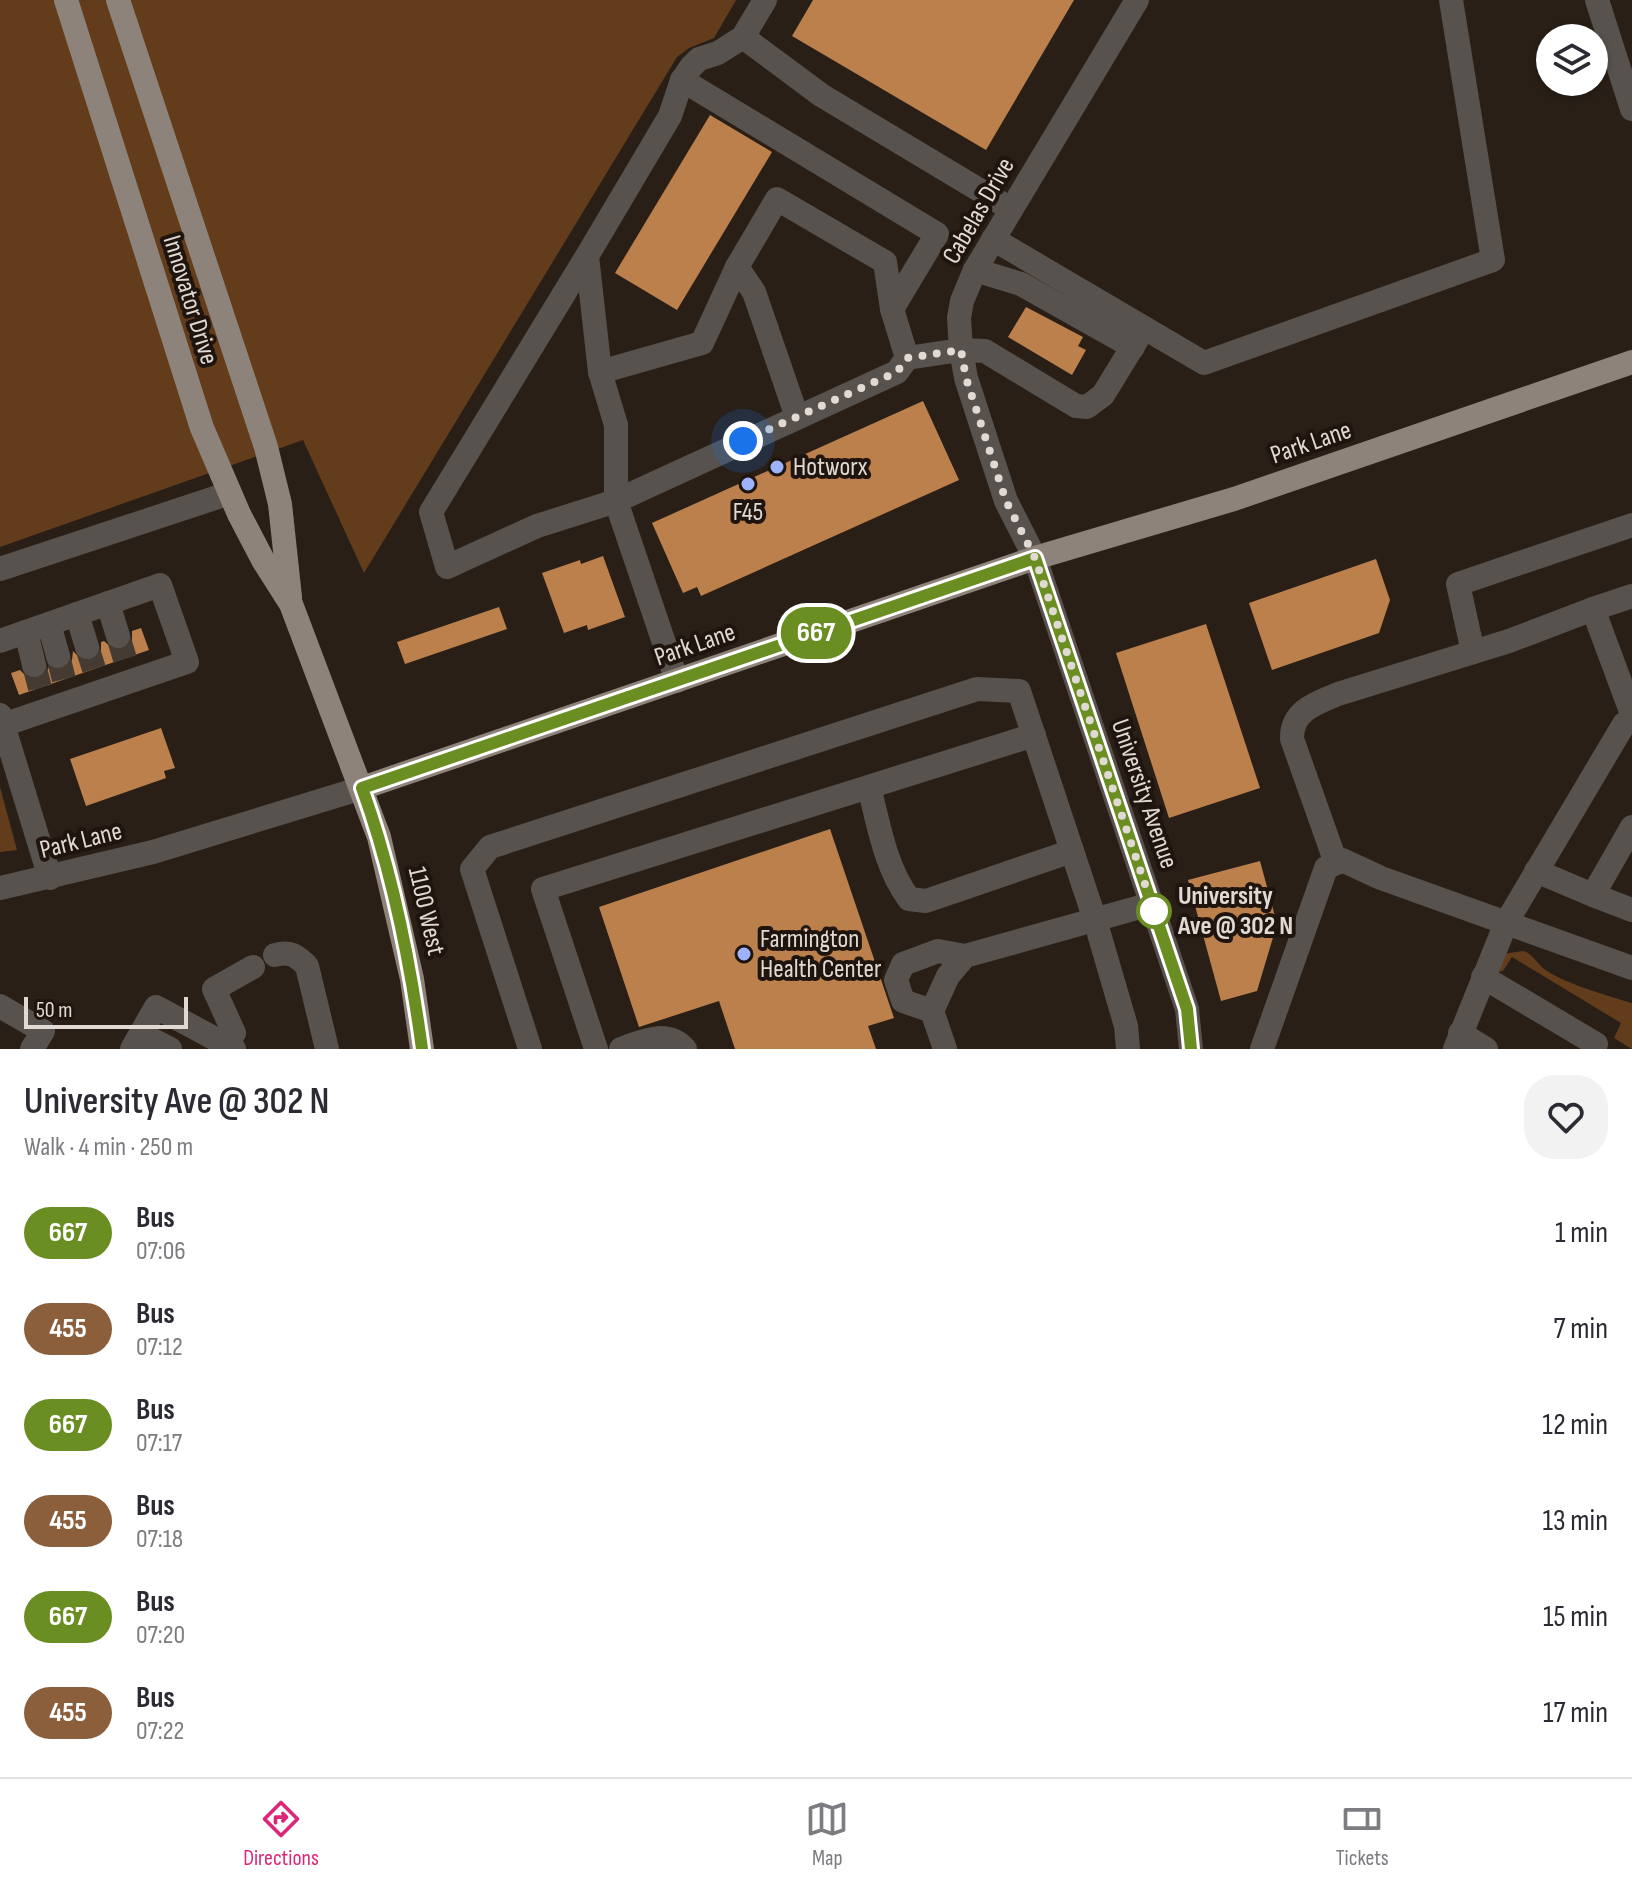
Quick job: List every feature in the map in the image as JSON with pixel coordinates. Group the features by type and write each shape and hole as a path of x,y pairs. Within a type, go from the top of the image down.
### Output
{"main road":[{"name":"Innovator Drive","path":"66,0 188,389 212,454 263,560 291,604 362,788"},
{"name":"Innovator Drive","path":"118,0 266,447 280,504 291,604"},
{"name":"Park Lane","path":"362,788 1035,558 1234,499 1632,362"},
{"name":"1100 West","path":"362,788 384,853 412,979 422,1049"}],"street":[{"path":"765,0 743,37 718,53 699,59 682,80 670,116 431,512 447,567 537,526 616,501 897,372 907,358 961,350 985,351 1076,406 1087,407 1103,395 1139,338"},
{"name":"Cabelas Drive","path":"1035,558 1006,501 966,378 959,326 962,301 993,239 1137,0"},
{"path":"975,270 1021,284 1139,338 1204,363 1493,260 1451,0"},
{"path":"1597,0 1632,109"},
{"path":"743,37 821,95 1011,209"},
{"path":"682,80 937,234 892,309"},
{"path":"600,372 702,343 737,267 777,199 885,262 892,309 907,358"},
{"path":"993,239 1139,338"},
{"path":"587,256 600,372 616,425 616,501 677,681"},
{"path":"737,267 754,292 797,417"},
{"path":"0,569 230,493"},
{"path":"1473,652 1458,584 1632,525"},
{"name":"University Avenue","path":"1035,558 1187,1009 1191,1049"},
{"path":"0,641 160,585 187,662 125,659 40,688 2,720 50,878"},
{"path":"1336,863 1292,739 1296,720 1311,705 1632,596"},
{"path":"108,603 125,659"},
{"path":"1593,609 1632,714"},
{"path":"77,614 94,669"},
{"path":"37,628 64,680"},
{"path":"37,628 40,688"},
{"path":"530,1049 472,869 490,847 977,689 1019,691 1095,920 1126,1026 1128,1049"},
{"path":"1486,1049 1458,1041 1506,923 1624,724 1632,721"},
{"path":"596,1049 543,889 1034,735"},
{"path":"869,787 896,882 909,899 926,901 1072,851"},
{"name":"Park Lane","path":"0,888 153,852 362,788"},
{"path":"1593,895 1632,827"},
{"path":"1262,1049 1326,868 1342,860 1381,878 1632,968"},
{"path":"1536,871 1632,910"},
{"path":"932,1011 903,1001 896,980 903,964 938,951 965,956 1151,904"},
{"path":"275,955 287,952 297,956 307,966 327,1049"},
{"path":"945,1049 932,1011 948,976 965,956"},
{"path":"170,1049 137,1041 156,1007 230,1047 234,1033 214,989 253,967"},
{"path":"1483,977 1597,1047"},
{"path":"0,1006 43,1031 32,1049"},
{"path":"621,1049 653,1038 671,1039 685,1049"}],"shaded area":[{"path":"0,0 736,0 714,38 689,48 677,57 364,573 303,440 0,547"},
{"path":"0,787 17,850 0,852"},
{"path":"1523,951 1555,976 1632,1003 1632,1049 1614,1038 1621,1023 1512,957 1499,972 1503,954"}],"building":[{"path":"813,0 1074,0 986,150 792,36"},
{"path":"710,115 772,152 677,310 615,273"},
{"path":"1026,307 1083,337 1078,346 1086,350 1072,375 1008,337"},
{"path":"923,401 959,480 701,596 697,587 683,593 652,523"},
{"path":"603,556 625,617 588,630 587,625 564,633 542,573"},
{"path":"1376,559 1390,600 1379,633 1272,670 1249,603"},
{"path":"499,607 507,629 405,664 397,642"},
{"path":"1206,624 1260,788 1169,818 1116,653"},
{"path":"141,628 149,650 19,695 11,673 20,670 29,679 38,679 45,675 49,667 61,671 68,667 73,651 83,661 92,661 101,651 101,642 104,641 114,650 123,650 132,640 132,631"},
{"path":"161,728 175,768 164,771 166,778 86,806 70,759"},
{"name":"Farmington Health Center","path":"830,829 894,1018 868,1026 876,1049 735,1049 719,1001 639,1027 599,907"},
{"path":"1260,861 1277,924 1257,991 1221,1001 1188,880"}],"tunnel":[{"path":"118,636 125,659"},
{"path":"87,647 94,669"},
{"path":"58,656 64,680"},
{"path":"34,665 40,688"}],"bus line":[{"name":"667","path":"422,1049 412,979 384,853 362,788 1035,558 1187,1009 1191,1049"}],"place":[{"name":"Hotworx","path":"777,467"},
{"name":"F45","path":"748,484"},
{"name":"University Ave @ 302 N","path":"1154,911"},
{"name":"Farmington Health Center","path":"744,954"}],"route":[{"path":"743,441 897,372 907,358 961,350 966,378 1006,501 1035,558 1154,911"}]}
